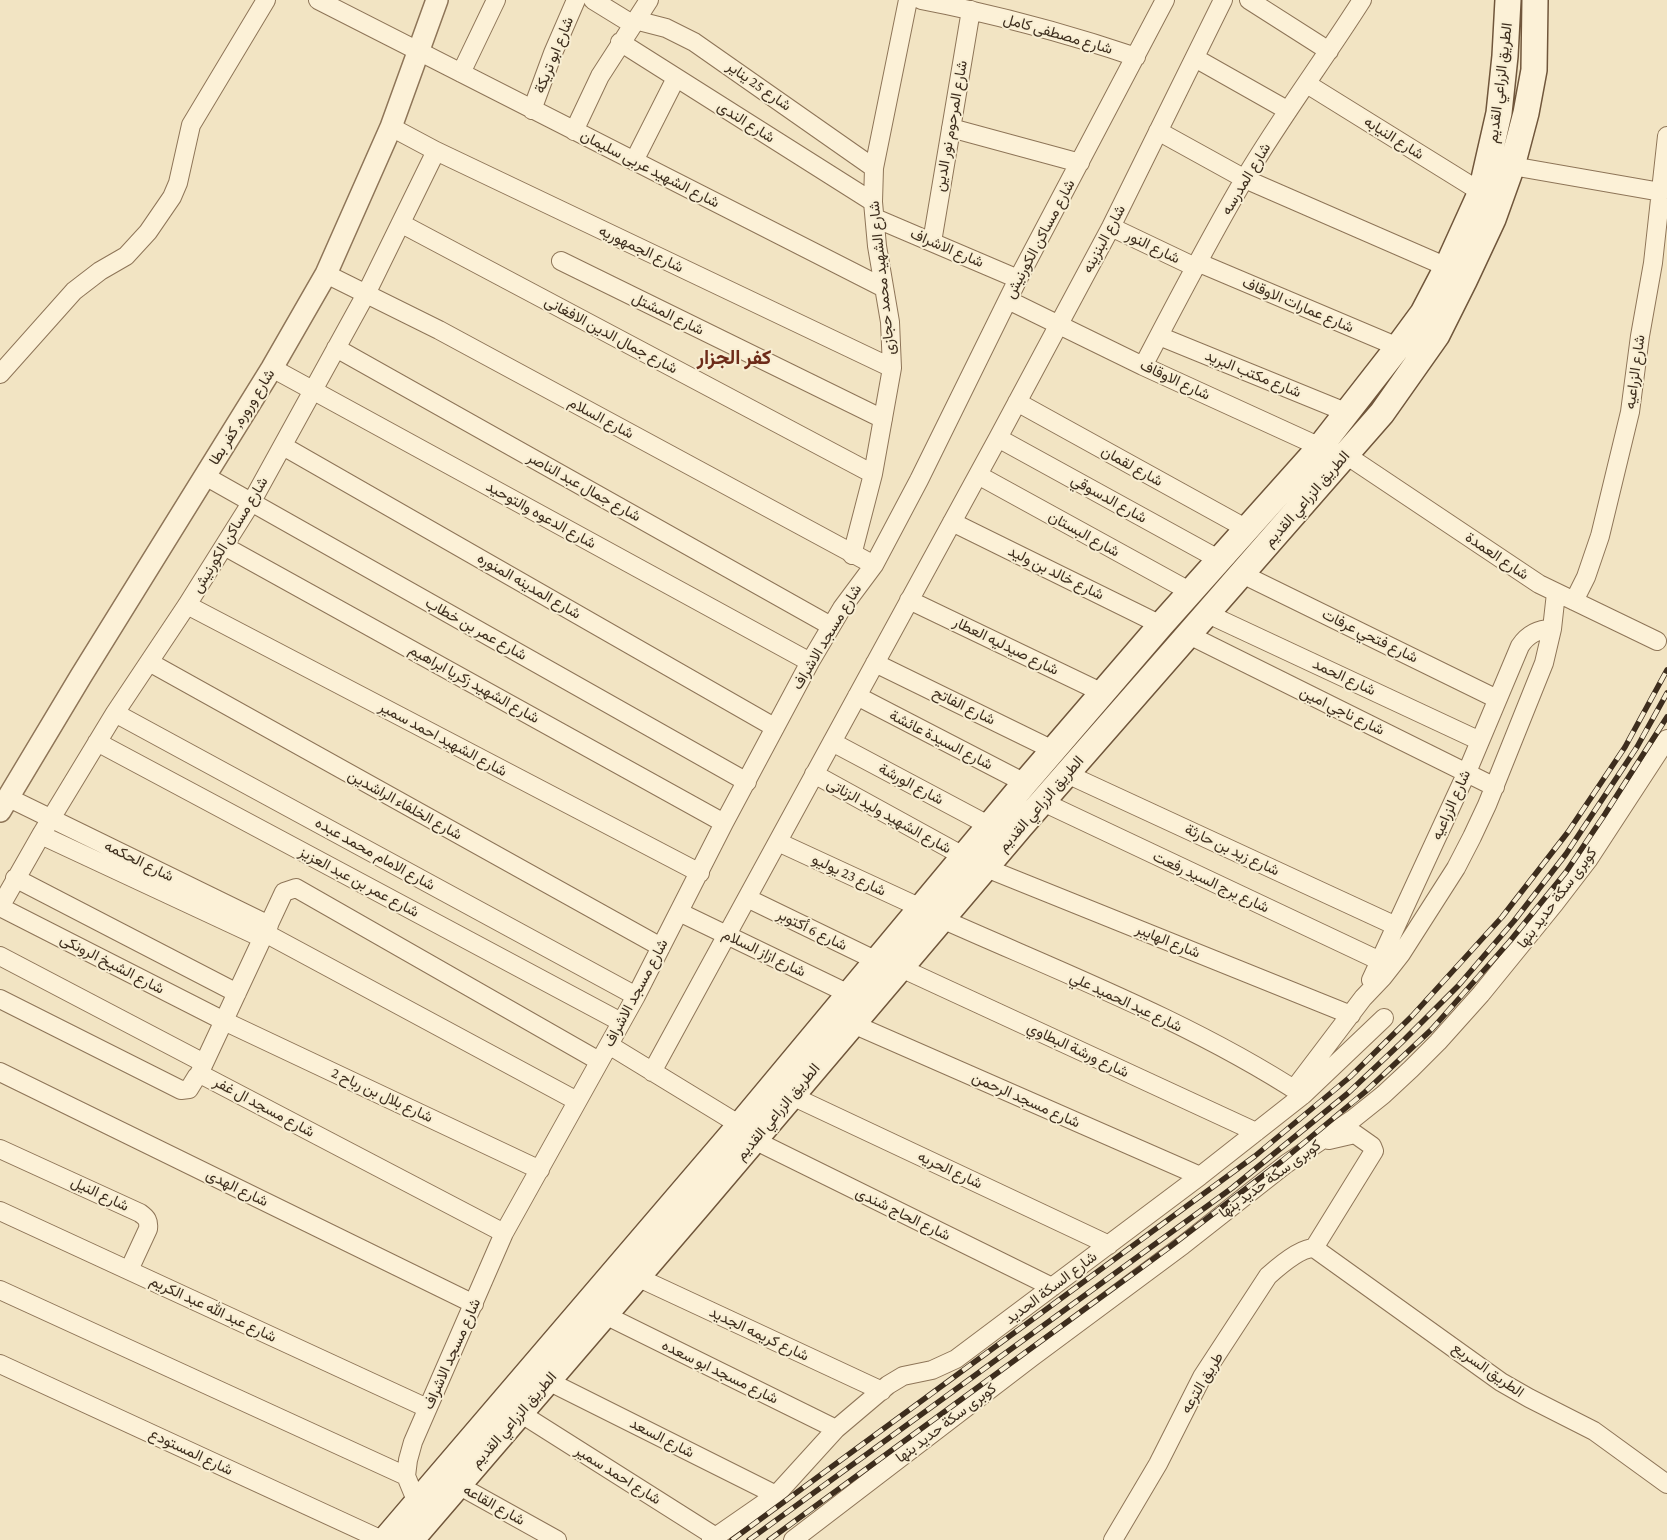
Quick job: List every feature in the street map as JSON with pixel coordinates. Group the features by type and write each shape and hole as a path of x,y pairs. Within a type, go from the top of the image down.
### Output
{"main road":[{"path":"1508,9 1521,26 1526,25 1535,9"},
{"name":"الطريق الزراعي القديم","path":"975,863 990,826 1161,625 1320,447 1398,348 1422,313 1448,267 1481,192 1499,113 1508,9"},
{"name":"الطريق الزراعي القديم","path":"383,1540 418,1522 458,1485 638,1277 849,994 877,961 932,914 975,863 1043,802 1382,413 1437,335 1493,219 1512,166 1526,113 1534,70 1535,9"},
{"path":"1505,56 1518,51 1535,56"},
{"name":"الطريق الزراعي القديم","path":"418,1522 747,1133 792,1096 901,968 932,914"}],"street":[{"path":"0,374 74,291 100,270 126,256 148,232 172,198 178,183 192,124 266,0"},
{"name":"شارع الشهيد عربى سليمان","path":"318,0 884,288"},
{"name":"شارع وروره, كفر بطا","path":"4,804 80,676 272,368 326,274 391,127 437,0"},
{"path":"462,74 496,0"},
{"name":"شارع ابو تريكة","path":"532,110 553,53 576,0"},
{"path":"592,0 634,22"},
{"path":"574,130 600,76 620,42 649,0"},
{"name":"شارع الشهيد محمد حجازى","path":"852,554 873,474 892,368 890,322 874,210 874,168 908,0"},
{"name":"شارع مصطفى كامل","path":"921,0 971,10 1055,31 1136,57"},
{"name":"شارع مساكن الكورنيش","path":"919,480 1018,279 1165,0"},
{"name":"شارع البنزينه","path":"978,475 1111,227 1223,0"},
{"path":"1249,0 1329,51"},
{"name":"شارع المدرسه","path":"1143,366 1196,265 1245,179 1287,110 1307,84 1362,0"},
{"name":"شارع المرحوم نور الدين","path":"932,242 971,10"},
{"name":"شارع 25 يناير","path":"634,22 666,28 694,42 874,168"},
{"name":"شارع الندى","path":"620,42 874,210"},
{"path":"1195,58 1287,110"},
{"path":"634,161 676,78"},
{"name":"شارع النيابه","path":"1307,84 1481,192"},
{"name":"شارع الجمهوريه","path":"391,127 436,151 892,368"},
{"path":"951,128 1080,163"},
{"path":"1158,131 1245,179 1448,267"},
{"name":"شارع الزراعيه","path":"1574,602 1586,577 1598,543 1630,412 1640,336 1653,263 1667,136"},
{"name":"شارع مساكن الكورنيش","path":"0,907 40,835 115,713 187,605 251,503 366,294 402,224 436,151"},
{"path":"1512,166 1661,192"},
{"name":"شارع الاشراف","path":"874,210 932,242 1018,279"},
{"name":"شارع جمال الدين الافغانى","path":"402,224 873,474"},
{"name":"شارع النور","path":"1111,227 1196,265"},
{"name":"شارع المشتل","path":"561,261 883,419"},
{"name":"شارع عمارات الاوقاف","path":"1196,265 1398,348"},
{"name":"شارع السلام","path":"326,274 439,330 874,565"},
{"name":"شارع الاوقاف","path":"1008,300 1143,366 1320,447 1344,456"},
{"name":"شارع مكتب البريد","path":"1159,336 1348,413"},
{"name":"شارع جمال عبد الناصر","path":"336,348 831,626"},
{"name":"شارع الدعوه والتوحيد","path":"272,368 810,662"},
{"name":"شارع لقمان","path":"1017,402 1247,529"},
{"name":"شارع الدسوقي","path":"998,438 1220,560"},
{"name":"شارع المدينه المنوره","path":"283,446 774,727"},
{"name":"شارع العمدة","path":"1344,456 1539,584 1657,641"},
{"path":"652,1072 978,475"},
{"name":"شارع البستان","path":"978,475 1190,592"},
{"name":"شارع عمر بن خطاب","path":"205,476 747,782"},
{"name":"شارع مسجد الاشراف","path":"406,1476 413,1442 504,1233 636,996 774,727 831,626 856,587 874,565 919,480"},
{"name":"شارع خالد بن وليد","path":"952,522 1161,625"},
{"name":"شارع الشهيد زكريا ابراهيم","path":"224,546 724,823"},
{"name":"شارع فتحي عرفات","path":"1242,574 1497,699"},
{"name":"شارع الزراعيه","path":"1299,1092 1363,998 1401,954 1456,868 1472,837 1495,787 1544,663 1552,629 1556,593"},
{"name":"شارع صيدليه العطار","path":"909,600 1103,693"},
{"name":"شارع الشهيد احمد سمير","path":"187,605 700,873"},
{"name":"شارع الحمد","path":"1208,614 1480,741"},
{"name":"شارع الزراعيه","path":"1363,998 1467,772 1524,640 1535,632 1543,629 1552,629"},
{"name":"شارع ناجي امين","path":"1189,635 1495,787"},
{"name":"شارع الخلفاء الراشدين","path":"149,662 661,947"},
{"name":"شارع الفاتح","path":"875,663 1053,750"},
{"name":"شارع السيدة عائشة","path":"857,696 1025,783"},
{"name":"شارع الامام محمد عبده","path":"115,713 636,996"},
{"name":"كوبرى سكة حديد بنها","path":"793,1540 1032,1357 1183,1245 1286,1164 1320,1142 1383,1095 1438,1042 1522,945 1588,860 1667,739"},
{"name":"شارع عمر بن عبد العزيز","path":"97,742 621,1022"},
{"name":"شارع الورشة","path":"832,742 990,826"},
{"name":"شارع الشهيد وليد الزناتى","path":"814,774 975,863"},
{"name":"شارع زيد بن حارثة","path":"1067,774 1396,926"},
{"name":"شارع برج السيد رفعت","path":"1043,802 1380,961"},
{"name":"شارع الحكمه","path":"4,804 51,817 265,932"},
{"path":"40,835 265,932 578,1101"},
{"name":"شارع 23 يوليو","path":"778,842 932,914"},
{"name":"شارع الهايبر","path":"975,863 1351,1015"},
{"path":"15,878 237,993"},
{"path":"0,956 202,1069 284,892 296,888 599,1062"},
{"name":"شارع 6 أكتوبر","path":"747,898 877,961"},
{"name":"شارع الشيخ الرونكى","path":"0,907 224,1021"},
{"name":"شارع ازاز السلام","path":"679,912 849,994"},
{"name":"شارع عبد الحميد علي","path":"932,914 1150,1012 1247,1061 1299,1092"},
{"name":"شارع ورشة البطاوي","path":"901,968 1256,1132"},
{"name":"شارع مسجد ال غفر","path":"0,999 181,1090 189,1089 202,1069"},
{"name":"شارع السكة الحديد","path":"714,1538 776,1495 836,1429 882,1391 903,1376 932,1370 956,1359 1256,1132 1384,1018"},
{"name":"شارع بلال بن رباح 2","path":"224,1021 540,1170"},
{"name":"شارع مسجد الرحمن","path":"853,1024 1200,1176"},
{"name":"شارع الحاج شندى","path":"609,1045 747,1133 1052,1287"},
{"name":"شارع مسجد ال غفر","path":"202,1069 202,1075 504,1233"},
{"name":"شارع الهدى","path":"0,1072 474,1304"},
{"name":"شارع الحريه","path":"792,1096 1109,1245"},
{"path":"1314,1248 1374,1151 1372,1146 1355,1134 1320,1142"},
{"name":"شارع النيل","path":"0,1149 146,1217 148,1229 128,1270"},
{"name":"شارع عبد الله عبد الكريم","path":"0,1211 427,1408"},
{"name":"الطريق السريع","path":"1314,1248 1501,1382 1594,1431 1667,1484"},
{"name":"طريق الترعه","path":"1113,1540 1158,1464 1202,1377 1268,1276 1277,1267 1304,1250 1314,1248"},
{"name":"شارع كريمه الجديد","path":"638,1277 882,1391"},
{"path":"0,1290 406,1476 418,1522"},
{"name":"شارع مسجد ابو سعده","path":"605,1315 836,1429"},
{"name":"شارع المستودع","path":"0,1364 383,1540"},
{"name":"شارع السعد","path":"548,1380 776,1495"},
{"name":"شارع احمد سمير","path":"520,1413 714,1538"},
{"name":"شارع القاعه","path":"458,1485 557,1540"}],"railway":[{"path":"732,1540 1255,1156 1350,1077 1412,1016 1502,917 1568,832 1625,747 1667,670"},
{"path":"749,1540 1232,1188 1347,1094 1458,986 1514,921 1566,854 1637,747 1667,693"},
{"path":"769,1540 1171,1246 1282,1161 1365,1092 1432,1029 1510,941 1566,872 1667,717"}],"district":[{"name":"كفر الجزار","path":"734,358"}]}
